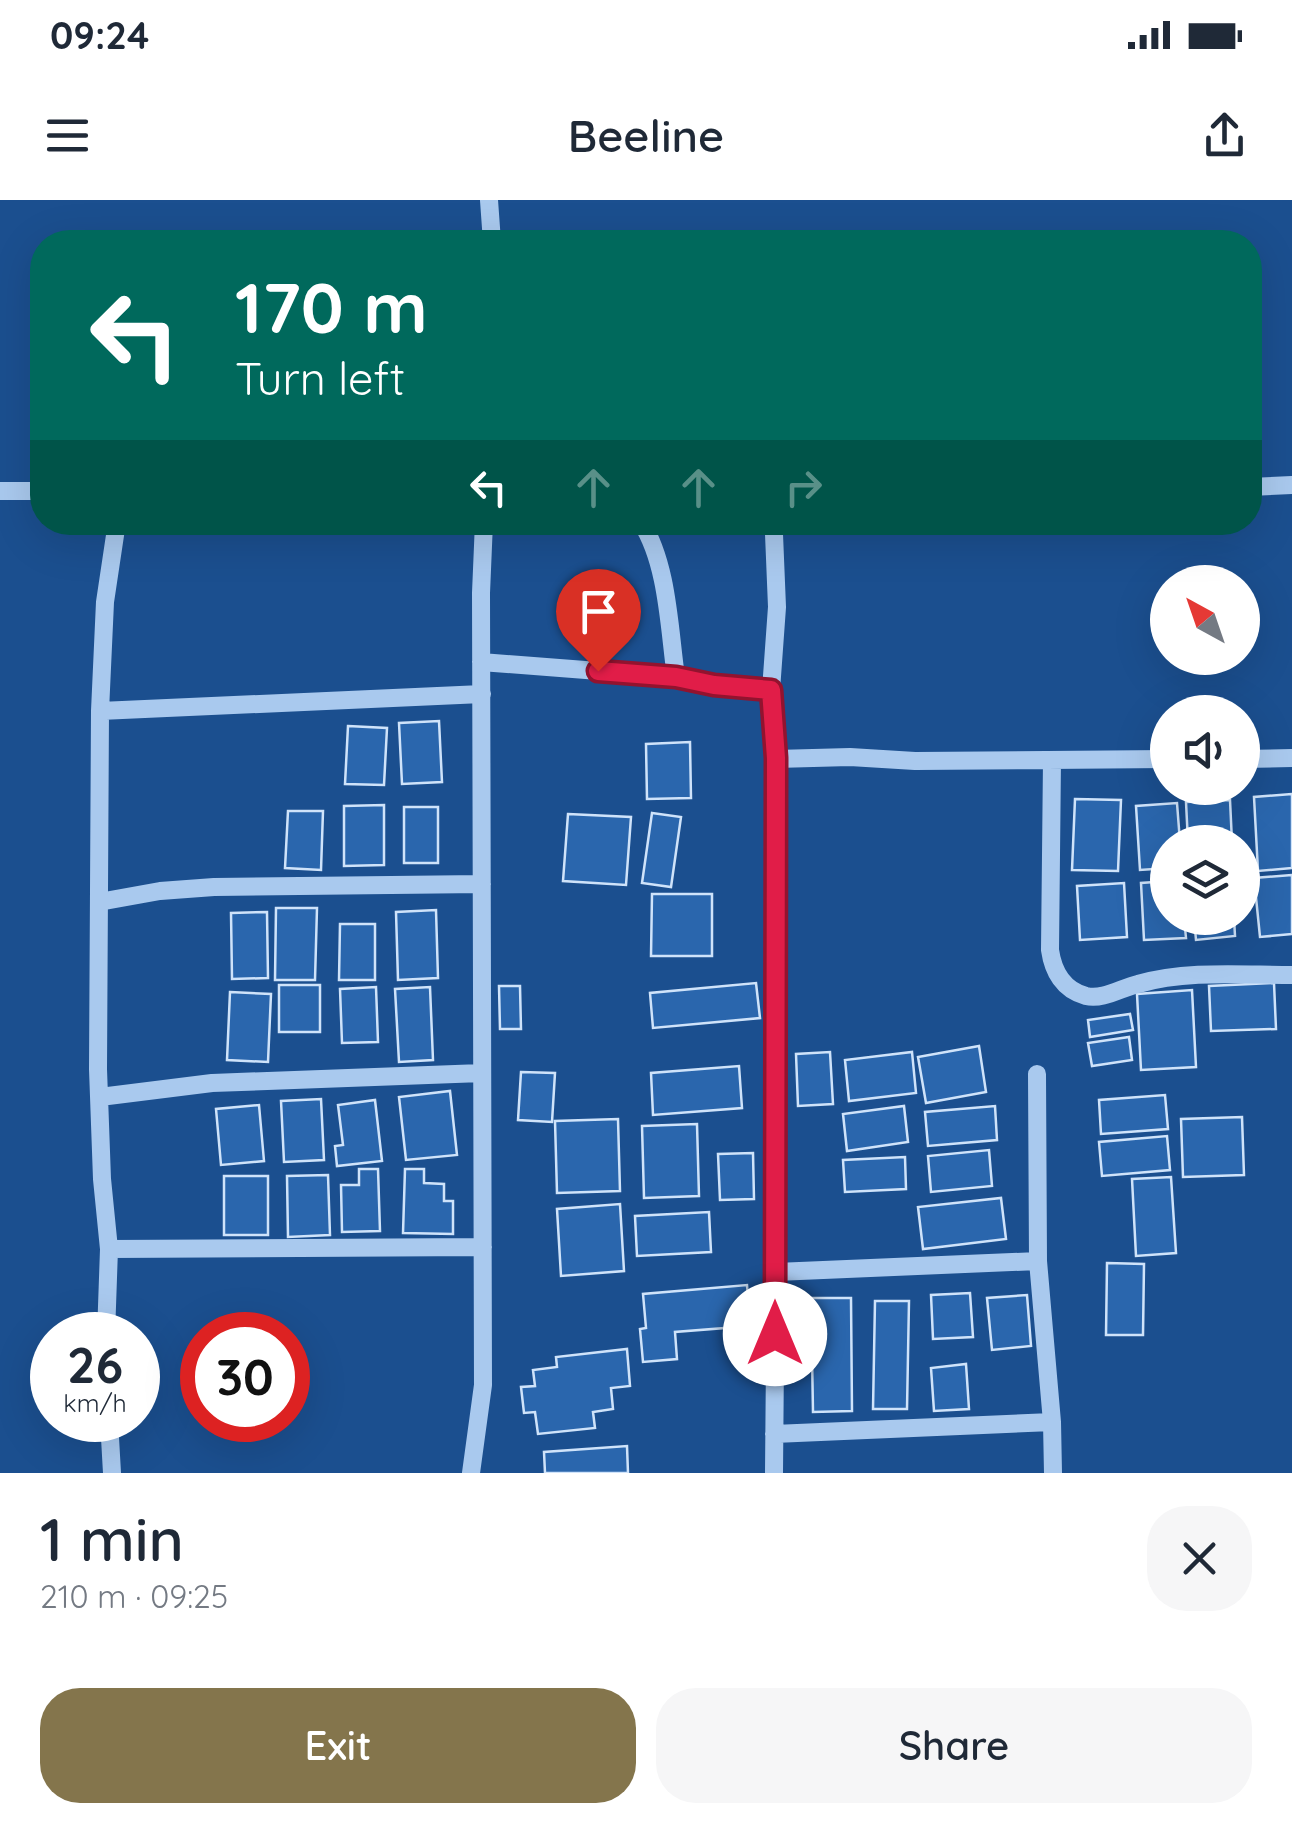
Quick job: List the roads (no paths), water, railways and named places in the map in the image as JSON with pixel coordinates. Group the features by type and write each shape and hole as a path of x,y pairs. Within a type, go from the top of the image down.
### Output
{"street":[{"path":"490,200 491,230"},
{"path":"1262,486 1292,485"},
{"path":"0,491 30,491"},
{"path":"107,1312 109,1250 100,1097 100,711 105,602 115,535"},
{"path":"471,1473 483,1385 484,535"},
{"path":"649,535 665,595 676,677"},
{"path":"774,535 776,607 771,690 776,758 774,1473"},
{"path":"482,662 676,677 771,690"},
{"path":"100,711 482,694"},
{"path":"776,758 1150,759"},
{"path":"1260,759 1292,758"},
{"path":"1052,760 1050,950 1059,978 1078,994 1092,998 1172,976 1292,974"},
{"path":"99,902 160,891 214,887 482,884"},
{"path":"100,1097 212,1083 482,1073"},
{"path":"1037,1074 1038,1260 1053,1473"},
{"path":"109,1250 482,1246"},
{"path":"776,1272 1038,1260"},
{"path":"774,1434 1052,1422"},
{"path":"111,1442 112,1473"}]}
